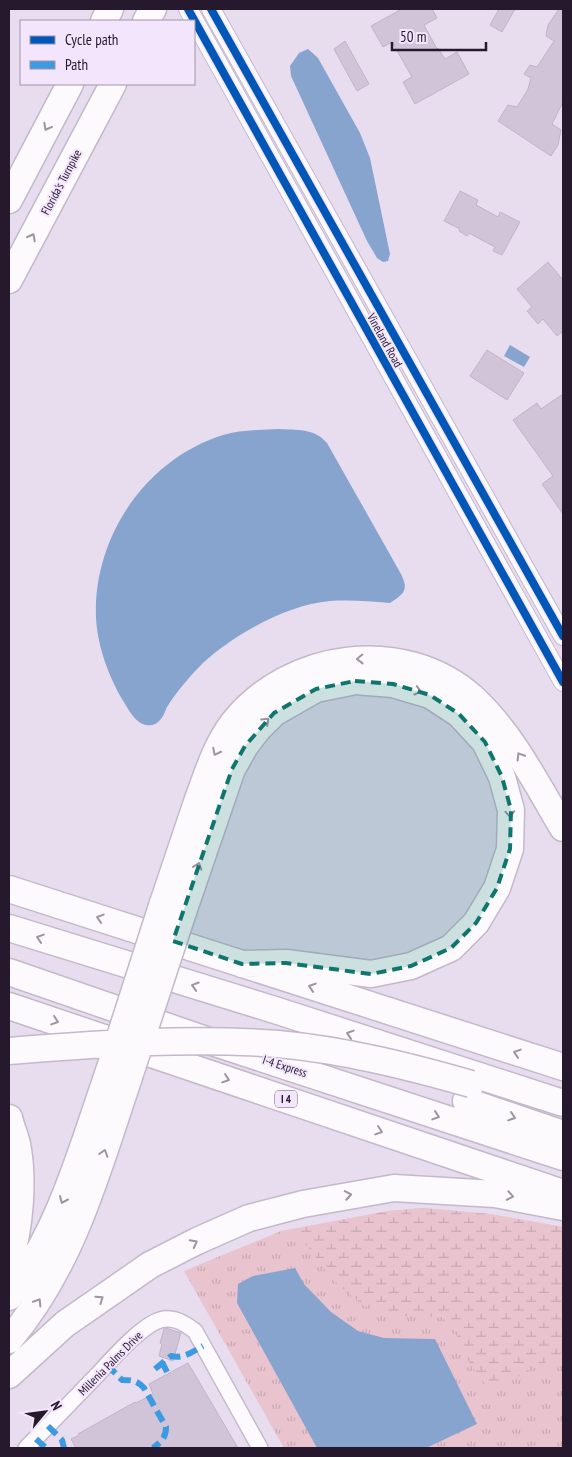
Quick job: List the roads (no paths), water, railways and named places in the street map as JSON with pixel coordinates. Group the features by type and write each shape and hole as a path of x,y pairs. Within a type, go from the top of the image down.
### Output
{"highway":[{"path":"147,20 153,9"},
{"path":"9,200 69,85"},
{"name":"Florida's Turnpike","path":"9,280 112,85"},
{"path":"9,1340 25,1322 40,1300 66,1252 89,1199 119,1074 173,909 212,759 233,724 247,708 265,693 303,671 327,663 352,659 379,659 405,663 442,677 472,697 496,722 513,744 563,828"},
{"path":"173,909 232,769 249,740 274,713 316,689 356,682 393,684 430,695 460,714 485,742 502,776 511,810 510,849 497,888 476,923 451,948 411,966 371,974 286,963 242,964"},
{"path":"9,889 563,1068"},
{"path":"9,928 278,1011 563,1103"},
{"name":"I-4 Express","path":"9,972 219,1044 563,1157"},
{"name":"I 4","path":"9,1006 563,1193"},
{"path":"9,1051 174,1042 278,1044 331,1051 383,1060 469,1093 563,1134"},
{"path":"9,1067 182,1058 282,1060 331,1067 469,1093 563,1116"},
{"path":"9,1297 44,1242 119,1074"},
{"path":"9,1118 17,1144 20,1184 16,1229 9,1263"},
{"path":"9,1375 65,1324 136,1274 197,1241 249,1218 304,1204 394,1188 495,1194 563,1207"}],"street":[{"name":"Vineland Road","path":"211,9 563,636"},
{"name":"Vineland Road","path":"195,23 434,452 563,678"},
{"path":"391,373 410,362"},
{"path":"434,452 454,441"},
{"name":"Millenia Palms Drive","path":"26,1448 128,1343 149,1325 171,1318 182,1321 194,1331 260,1448"}],"water":[{"path":"308,49 318,58 360,133 370,158 390,254 388,261 383,262 377,258 367,241 291,76 290,66 299,53"},
{"path":"510,345 530,357 524,367 504,356"},
{"path":"279,429 311,432 327,443 401,574 405,584 404,591 390,603 330,601 296,608 262,623 230,642 203,663 179,689 157,723 151,725 143,724 135,719 129,711 112,680 104,659 97,627 97,587 104,558 115,531 130,505 148,482 170,462 195,446 230,433"},
{"path":"295,1268 304,1284 331,1312 358,1331 384,1338 435,1339 477,1424 426,1448 317,1448 237,1303 238,1284 253,1276"}]}
